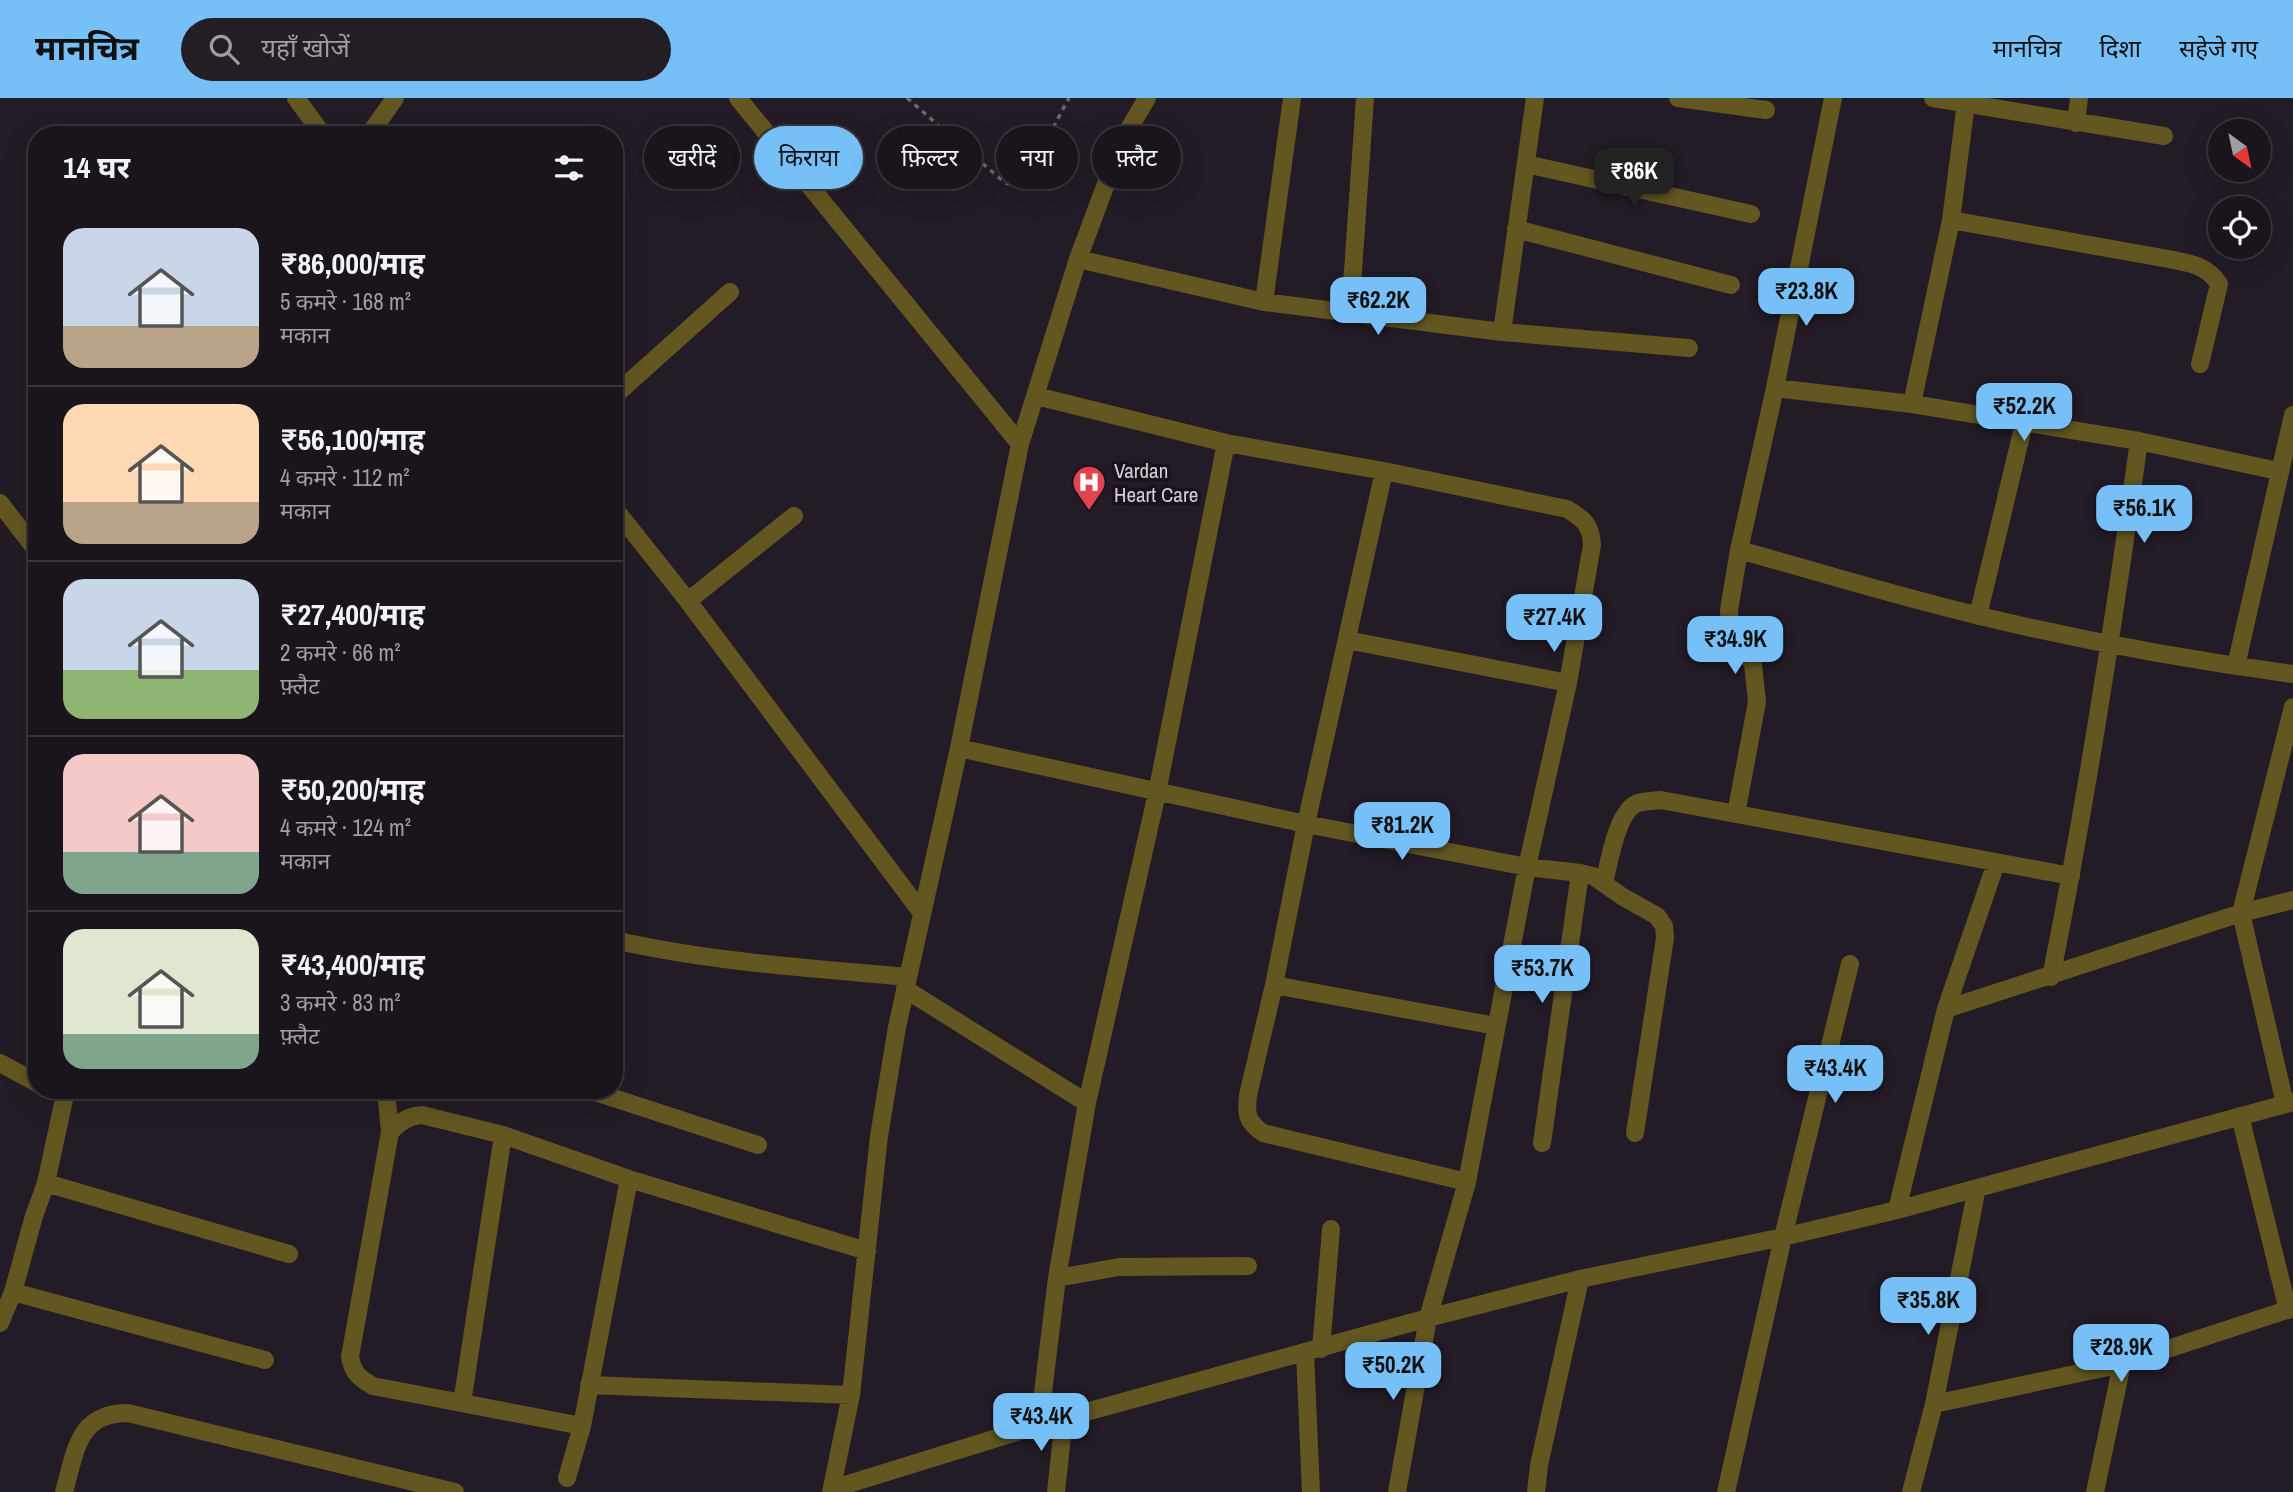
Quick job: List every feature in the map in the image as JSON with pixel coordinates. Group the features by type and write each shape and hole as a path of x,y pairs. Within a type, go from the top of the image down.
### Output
{"street":[{"path":"296,98 316,126"},
{"path":"375,126 395,98"},
{"path":"738,98 1020,444"},
{"path":"1147,98 1122,141 1078,259 1020,444 959,748 906,983 879,1136 851,1395 832,1490 1039,1425 1428,1318 1580,1279 1783,1237 1897,1210 2289,1103 2241,913 2293,707"},
{"path":"1265,302 1292,98"},
{"path":"1350,314 1365,98"},
{"path":"1502,332 1535,98"},
{"path":"1678,98 1766,110"},
{"path":"1735,814 1757,702 1753,664 1730,627 1729,610 1739,550 1775,388 1833,98"},
{"path":"1933,98 2164,136"},
{"path":"2076,123 2079,98"},
{"path":"1912,404 1951,220 1966,103"},
{"path":"1526,164 1751,214"},
{"path":"1951,220 2198,265 2211,273 2219,284 2200,364"},
{"path":"1516,229 1731,285"},
{"path":"1078,259 1265,302 1502,332 1689,348"},
{"path":"623,388 730,292"},
{"path":"1775,388 1912,404 2139,441 2278,471"},
{"path":"1036,396 1226,443 1384,471 1567,509 1582,518 1591,530 1592,545 1568,683 1527,867 1467,1182 1428,1318 1397,1492"},
{"path":"2236,666 2278,471 2293,415"},
{"path":"1978,616 2024,423"},
{"path":"2050,977 2071,876 2110,644 2139,441"},
{"path":"1039,1425 1057,1278 1087,1103 1157,793 1226,443"},
{"path":"1384,471 1306,824 1274,985 1248,1095 1247,1111 1251,1125 1263,1133 1467,1182"},
{"path":"0,503 28,539"},
{"path":"688,601 793,516"},
{"path":"623,519 688,601 922,913"},
{"path":"1739,550 1978,616 2110,644 2293,674"},
{"path":"1347,640 1568,683"},
{"path":"959,748 1306,824 1527,867 1593,876 1657,916 1664,926 1665,938 1635,1133"},
{"path":"1604,883 1619,827 1626,812 1637,803 1661,800 2071,876"},
{"path":"1897,1210 1946,1009 1996,863"},
{"path":"1542,1143 1580,873"},
{"path":"1946,1009 2241,913 2293,900"},
{"path":"623,942 721,960 906,983 1087,1103"},
{"path":"1726,1492 1783,1237 1850,964"},
{"path":"1274,985 1496,1026"},
{"path":"0,1063 28,1078"},
{"path":"0,1323 13,1292 46,1183 59,1099"},
{"path":"387,1099 390,1132 350,1357 352,1369 359,1378 373,1386 582,1426"},
{"path":"617,1099 758,1145"},
{"path":"390,1132 412,1116 422,1115 503,1135 629,1180 867,1251"},
{"path":"1934,1404 2122,1364 2290,1309 2240,1116"},
{"path":"462,1403 503,1135"},
{"path":"567,1478 582,1426 629,1180"},
{"path":"46,1183 289,1254"},
{"path":"1911,1492 1934,1404 1977,1188"},
{"path":"1311,1492 1313,1351 1331,1229"},
{"path":"1057,1278 1119,1267 1248,1266"},
{"path":"1536,1492 1539,1465 1580,1279"},
{"path":"13,1292 265,1360"},
{"path":"2095,1492 2122,1364"},
{"path":"589,1385 851,1395"},
{"path":"64,1492 88,1424 112,1413 128,1413 455,1492"},
{"path":"1055,1492 1064,1418"}],"path":[{"path":"907,98 1011,186 1018,185 1027,178 1069,98"}],"place":[{"name":"Vardan Heart Care","path":"1089,512"}]}
